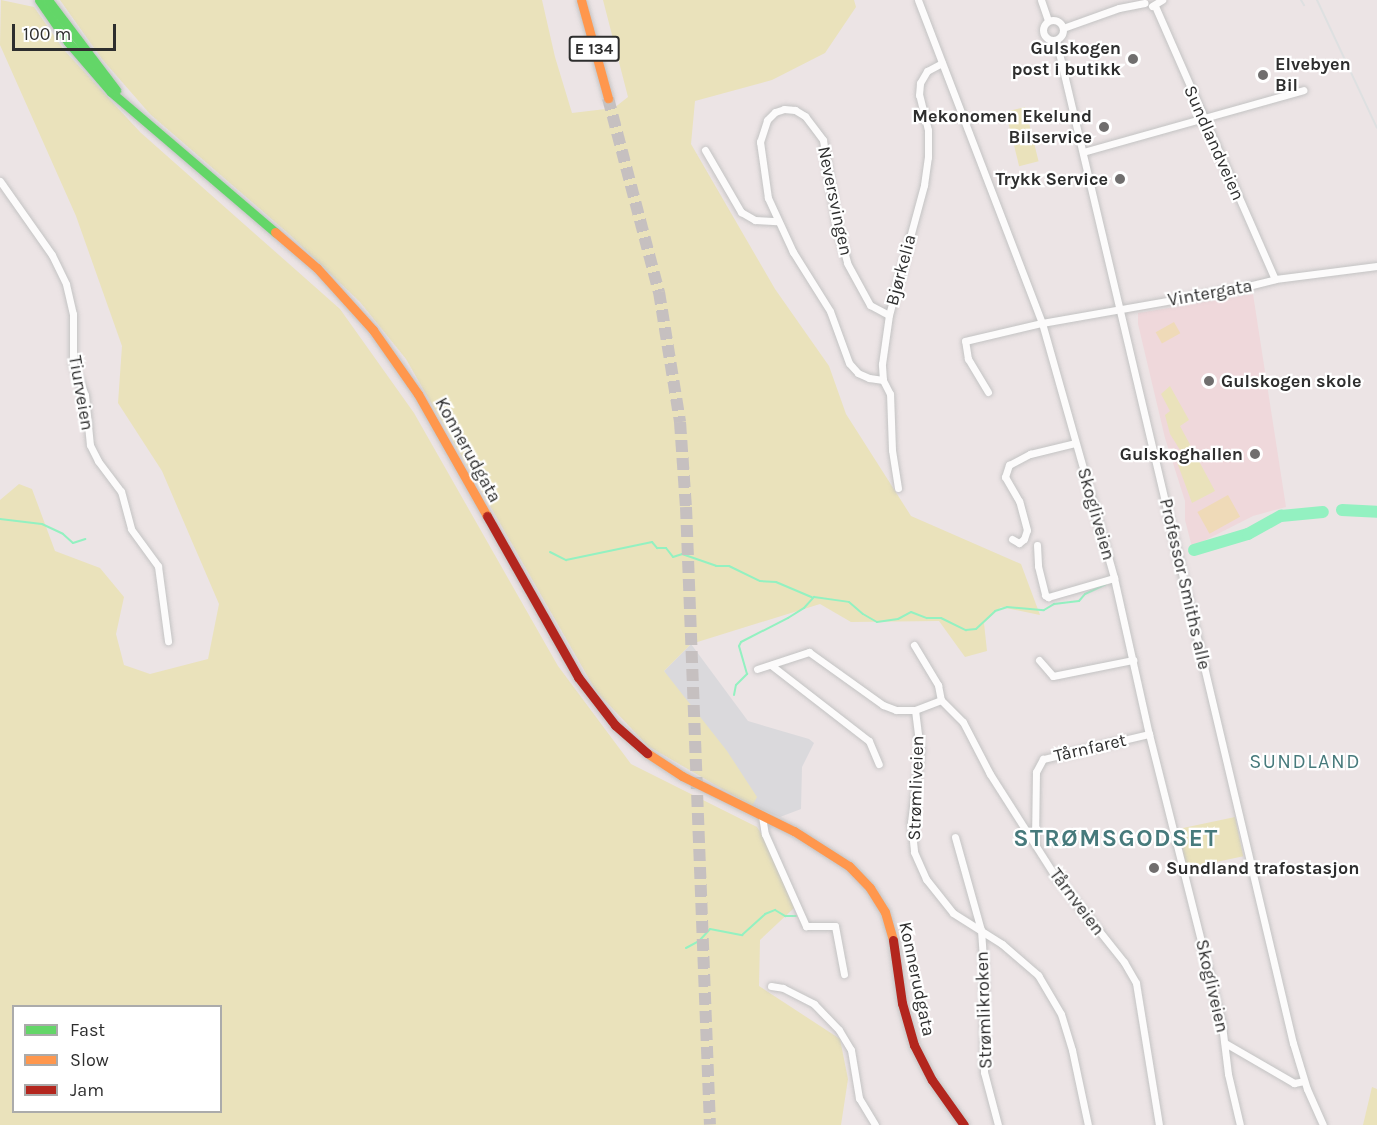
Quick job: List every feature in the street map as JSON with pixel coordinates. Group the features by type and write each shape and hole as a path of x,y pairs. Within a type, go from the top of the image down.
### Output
{"main road":[{"name":"Konnerudgata","path":"39,0 96,76 111,92 127,103 317,268 373,330 418,394 568,660 604,712 633,742 660,762 702,787 834,854 858,874 876,896 892,933 902,1003 914,1046 932,1080 964,1125"},
{"name":"Konnerudgata","path":"48,0 127,103"},
{"name":"E 134","path":"581,0 608,98"}],"street":[{"name":"Skogliveien","path":"918,0 1042,323 1114,578 1149,734 1225,1043 1228,1074 1240,1125"},
{"path":"1041,0 1048,20"},
{"path":"1119,8 1129,0"},
{"path":"1063,28 1119,8 1144,2 1155,6 1162,0"},
{"name":"Sundlandveien","path":"1155,6 1275,279"},
{"path":"1048,20 1058,20 1063,28 1062,34 1056,40 1043,35 1042,28 1048,20"},
{"name":"Professor Smiths alle","path":"1056,40 1304,1081 1323,1125"},
{"name":"Bjørkelia","path":"898,488 892,450 890,393 883,380 882,364 889,315 926,176 928,130 919,95 920,83 927,71 942,63"},
{"path":"1083,152 1303,90"},
{"name":"Neversvingen","path":"883,380 864,376 849,363 830,311 793,252 777,221 768,198 760,142 767,120 774,112 784,109 795,110 805,116 823,140 837,227 847,263 870,306 889,315"},
{"path":"705,150 741,212 755,220 777,221"},
{"name":"Tiurveien","path":"0,181 42,239 66,284 73,314 73,364 85,395 90,445 98,461 121,491 130,529 158,566 168,641"},
{"name":"Vintergata","path":"988,392 969,362 964,341 1042,323 1240,288 1275,279 1377,266"},
{"path":"1012,539 1019,543 1024,539 1028,530 1019,501 1005,477 1009,465 1030,454 1075,444"},
{"path":"1037,545 1038,566 1045,595 1048,597 1114,578"},
{"name":"Tårnveien","path":"914,645 938,685 941,700 963,722 990,774 1071,899 1124,962 1136,983 1159,1125"},
{"name":"Strømliveien","path":"757,669 809,652 884,705 896,710 915,710 920,750 911,822 914,852 926,879 953,913 1002,944 1038,975 1061,1014 1072,1050 1088,1125"},
{"path":"1039,660 1053,676 1133,660"},
{"name":"Strømliveien","path":"771,665 869,741 879,764"},
{"path":"915,710 941,700"},
{"name":"Tårnfaret","path":"1035,842 1036,771 1043,759 1149,734"},
{"path":"762,816 765,834 806,927 835,926 844,974"},
{"path":"955,837 981,930"},
{"name":"Strømlikroken","path":"981,930 984,973 984,1072 998,1125"},
{"path":"771,986 783,988 814,1004 839,1030 851,1050 859,1098 875,1125"},
{"name":"Skogliveien","path":"1225,1043 1294,1083 1304,1081"}],"shaded area":[{"path":"1,0 34,7 64,50 140,132 340,309 414,413 558,666 631,764 757,827 769,846 794,908 760,940 759,986 840,1039 848,1079 841,1125 0,1125 0,500 19,484 32,489 55,551 100,568 124,597 116,634 124,665 150,674 208,659 219,604 162,471 118,403 122,346 76,216 0,45"},
{"path":"60,0 542,0 555,57 572,113 614,108 628,97 603,0 854,0 856,7 825,53 772,80 695,101 691,144 775,289 829,366 846,414 911,516 1021,564 1040,615 1001,607 984,623 987,651 965,657 939,621 851,622 820,604 691,644 664,671 727,751 757,797 752,806 648,746 596,691 406,359 360,302 289,234 150,114 102,59"},
{"path":"1025,107 1039,161 1019,166 1006,112"},
{"name":"Gulskogen skole","path":"1253,294 1286,507 1253,516 1192,547 1185,520 1185,501 1165,438 1138,324 1138,313"},
{"path":"1174,322 1180,333 1162,344 1156,332"},
{"path":"1170,386 1189,420 1180,426 1215,491 1192,503 1174,454 1180,450 1170,434 1165,415 1170,411 1161,394"},
{"path":"1228,495 1240,517 1210,534 1197,512"},
{"path":"691,644 748,721 809,739 814,743 802,767 801,809 780,817 752,806 664,671"},
{"path":"1235,817 1243,856 1187,868 1178,829"},
{"path":"1372,1087 1377,1089 1377,1125 1363,1125"}],"waterway":[{"path":"1342,510 1377,512"},
{"path":"1194,550 1248,534 1281,516 1323,512"},
{"path":"0,519 42,524 63,534 73,543 85,539"},
{"path":"550,552 566,560 652,542 657,548 666,548 673,557 682,554 716,566 729,566 760,581 776,582 812,597"},
{"path":"734,695 736,685 747,674 739,646 741,642 788,618 804,608 814,597 849,602 877,622 898,619 911,612 927,618 941,618 966,630 976,629 995,611 1007,607 1044,610 1054,604 1079,601 1085,594 1106,584"},
{"path":"686,948 699,941 710,929 742,935 765,914 775,910 785,916 796,916"}],"tunnel":[{"path":"608,98 659,292 680,422 686,507 710,1125"}],"railway":[{"path":"1301,0 1304,5"},
{"path":"1317,0 1377,128"}],"traffic: fast":[{"path":"39,0 68,42 111,92 275,232"},
{"path":"48,0 116,90"}],"traffic: slow":[{"path":"581,0 608,98"},
{"path":"275,232 317,268 373,330 418,394 487,516"},
{"path":"647,753 682,776 794,831 849,866 870,888 885,912 893,940"}],"traffic: jam":[{"path":"487,516 578,677 615,725 647,753"},
{"path":"893,940 902,1003 914,1045 932,1080 964,1125"}],"place":[{"name":"Gulskogen post i butikk","path":"1133,59"},
{"name":"Elvebyen Bil","path":"1263,75"},
{"name":"Mekonomen Ekelund Bilservice","path":"1104,127"},
{"name":"Trykk Service","path":"1120,179"},
{"name":"Gulskogen skole","path":"1209,381"},
{"name":"Gulskoghallen","path":"1255,454"},
{"name":"Sundland trafostasjon","path":"1154,868"}],"district":[{"name":"SUNDLAND","path":"1305,761"},
{"name":"STRØMSGODSET","path":"1116,839"}]}
